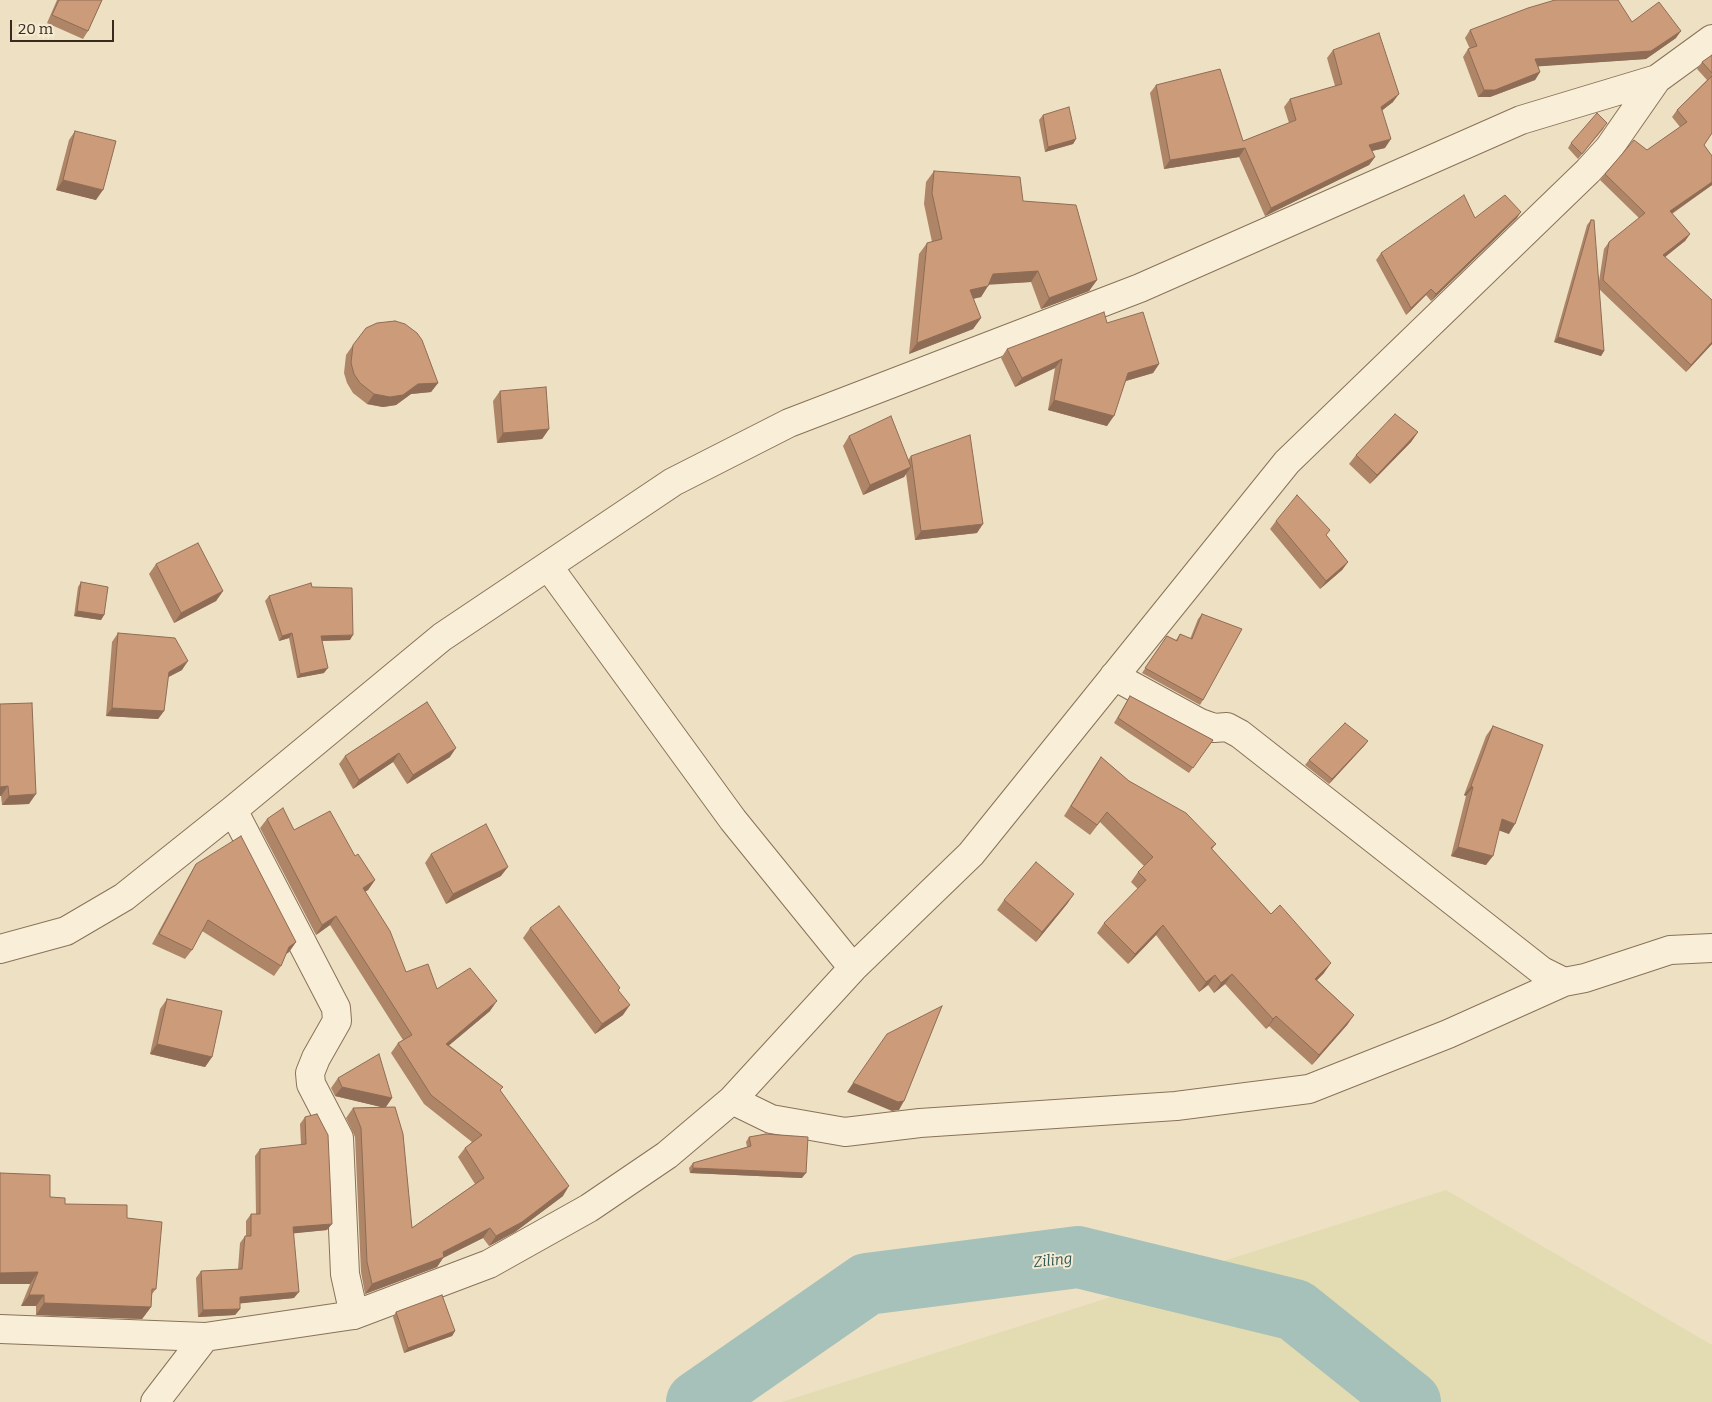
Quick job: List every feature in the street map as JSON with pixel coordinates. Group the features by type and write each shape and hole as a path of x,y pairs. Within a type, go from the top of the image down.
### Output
{"street":[{"path":"0,1329 205,1337 354,1315 488,1264 589,1208 667,1154 732,1100 853,968 971,854 1287,462 1588,171 1609,148 1657,79 1712,39"},
{"path":"0,949 66,931 124,896 233,810 442,637 673,482 789,423 1140,288 1521,120 1657,79"},
{"path":"548,566 733,820 853,968"},
{"path":"1114,676 1200,723 1214,728 1227,727 1240,734 1542,971 1564,982"},
{"path":"233,810 336,1008 337,1021 316,1058 310,1073 311,1084 339,1138 345,1274 354,1315"},
{"path":"732,1100 771,1119 845,1132 920,1123 1176,1106 1309,1089 1448,1034 1564,982 1585,978 1670,950 1712,948"},
{"path":"155,1402 205,1337"}],"shaded area":[{"path":"1446,1190 1712,1345 1712,1402 782,1402"}],"building":[{"path":"59,0 102,0 88,31 52,15"},
{"path":"1555,0 1618,0 1632,22 1659,2 1681,31 1651,51 1535,59 1540,72 1495,90 1484,90 1468,49 1477,46 1470,30"},
{"path":"1379,33 1399,94 1381,107 1391,139 1369,145 1375,157 1271,208 1245,148 1170,160 1156,85 1220,69 1243,141 1296,120 1290,99 1342,84 1333,50"},
{"path":"1712,55 1712,73 1702,62"},
{"path":"1712,76 1712,133 1704,145 1712,156 1712,182 1670,211 1690,234 1663,255 1712,300 1712,342 1691,365 1603,280 1609,242 1645,213 1605,174 1634,140 1647,150 1687,122 1677,110"},
{"path":"1069,107 1076,139 1048,147 1043,115"},
{"path":"1597,113 1607,123 1582,154 1571,143"},
{"path":"75,131 116,141 103,190 63,180"},
{"path":"934,171 1020,177 1023,201 1076,205 1097,280 1049,298 1038,271 993,274 988,286 970,290 981,318 917,343 927,243 942,239 932,193"},
{"path":"1464,195 1475,218 1505,195 1521,212 1436,294 1431,289 1411,308 1381,253"},
{"path":"1591,220 1594,220 1604,351 1558,337"},
{"path":"1104,312 1107,323 1143,312 1159,364 1128,373 1114,416 1054,400 1062,359 1022,378 1007,349"},
{"path":"395,321 405,324 417,333 422,340 438,383 418,384 403,395 390,397 374,394 360,383 354,374 351,363 353,345 366,328 377,323"},
{"path":"546,387 549,429 503,433 500,391"},
{"path":"1395,414 1418,432 1377,475 1356,455"},
{"path":"891,416 911,467 870,485 849,436"},
{"path":"970,435 983,524 921,531 911,456"},
{"path":"1297,495 1330,530 1326,535 1348,562 1326,581 1276,521"},
{"path":"198,543 223,591 181,613 156,564"},
{"path":"81,582 108,587 104,615 77,611"},
{"path":"311,583 312,587 352,588 353,635 321,636 328,668 300,674 292,633 282,636 269,596"},
{"path":"1202,614 1242,629 1203,700 1145,668 1167,636 1177,641 1180,634 1192,639"},
{"path":"118,633 175,638 188,661 169,672 164,711 112,708"},
{"path":"1130,696 1213,740 1193,768 1118,718"},
{"path":"427,702 456,748 413,775 399,753 359,780 345,756"},
{"path":"32,703 36,794 9,796 8,786 0,787 0,704"},
{"path":"1345,723 1368,741 1332,779 1309,760"},
{"path":"1493,726 1543,745 1515,824 1502,819 1493,856 1458,847 1473,787 1471,786"},
{"path":"1101,757 1129,781 1186,813 1216,844 1211,848 1271,914 1280,905 1331,963 1315,979 1354,1015 1319,1055 1276,1016 1273,1019 1232,974 1221,983 1215,975 1206,982 1163,925 1135,954 1104,923 1146,880 1138,872 1153,857 1107,812 1097,825 1071,806"},
{"path":"283,808 294,830 330,811 355,856 358,854 375,880 363,888 390,931 406,972 428,964 437,989 470,968 497,1001 446,1044 503,1087 500,1090 569,1186 522,1222 496,1236 490,1228 443,1252 444,1257 372,1284 367,1262 361,1128 353,1108 395,1107 403,1134 412,1228 484,1178 465,1148 482,1135 431,1095 398,1043 412,1035 336,916 322,925 267,819"},
{"path":"486,824 508,867 453,894 431,854"},
{"path":"241,836 296,942 289,947 281,966 208,920 192,950 159,934 196,864"},
{"path":"1036,862 1074,894 1042,932 1004,900"},
{"path":"559,906 620,988 618,990 630,1005 602,1024 530,928"},
{"path":"167,999 222,1011 212,1057 157,1044"},
{"path":"942,1006 904,1101 898,1102 853,1083 887,1034"},
{"path":"379,1054 392,1098 342,1087 338,1078"},
{"path":"317,1114 328,1135 332,1224 293,1227 299,1292 240,1297 240,1309 203,1310 201,1271 242,1269 245,1236 251,1236 251,1214 260,1214 260,1149 306,1144 305,1117"},
{"path":"766,1134 808,1137 806,1173 693,1168 693,1163 751,1146 749,1137"},
{"path":"0,1173 50,1175 50,1197 65,1198 65,1204 127,1205 127,1218 162,1222 156,1289 152,1289 151,1307 44,1303 44,1295 29,1295 38,1272 0,1273"},
{"path":"442,1295 455,1331 408,1348 396,1312"}],"waterway":[{"name":"Ziling","path":"697,1402 867,1284 1078,1257 1295,1310 1410,1402"}]}
